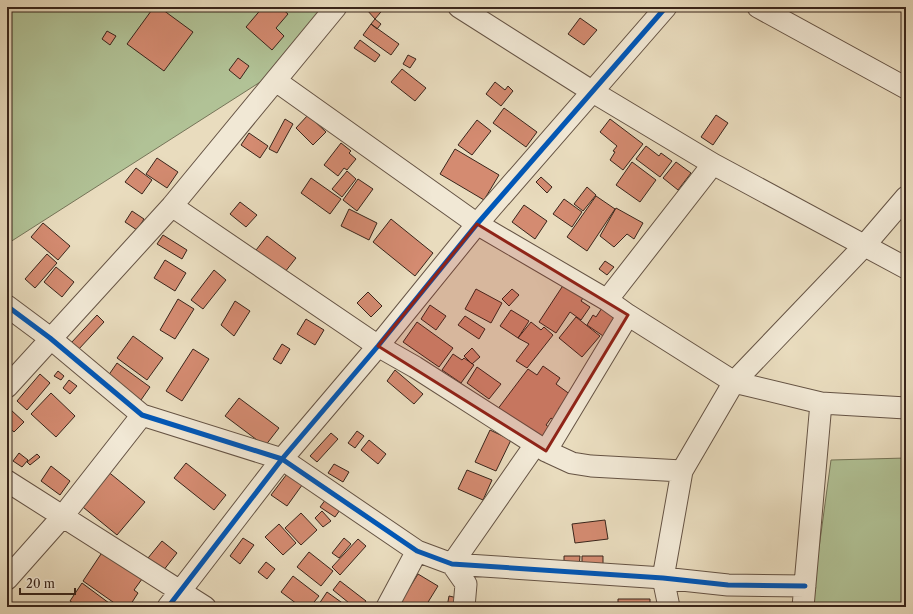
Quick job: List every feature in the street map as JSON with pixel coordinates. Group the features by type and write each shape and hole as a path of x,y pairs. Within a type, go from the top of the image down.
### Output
{"street":[{"path":"7,387 50,338 172,206 336,7"},
{"path":"458,7 593,92 713,164 906,268"},
{"path":"174,600 282,459 378,346 477,224 666,7"},
{"path":"758,7 906,88"},
{"path":"276,81 477,224 607,300 628,315 734,382 821,403 906,408"},
{"path":"607,300 713,164"},
{"path":"669,607 663,578 682,470 734,382 864,246 906,197"},
{"path":"172,206 378,346 415,367 540,448 572,463 591,466 682,470"},
{"path":"7,306 50,338 142,416 282,459 417,551 452,564 663,578 728,585 805,586"},
{"path":"452,564 540,448 628,315"},
{"path":"803,607 821,403"},
{"path":"7,579 62,517 142,416"},
{"path":"7,480 62,517 174,600 205,607"},
{"path":"387,607 417,551"},
{"path":"452,564 466,584 464,607"}],"highlighted area":[{"path":"477,224 628,315 546,451 378,346"}],"green space":[{"path":"7,7 326,7 315,47 7,244"},
{"path":"906,458 906,607 811,607 831,460"}],"building":[{"path":"154,7 159,7 193,32 164,71 127,44"},
{"path":"263,7 280,7 288,14 276,28 284,36 272,50 246,27"},
{"path":"371,7 385,7 375,19 367,10"},
{"path":"580,18 597,30 584,45 568,34"},
{"path":"375,19 381,24 377,29 371,24"},
{"path":"371,24 399,44 391,55 363,35"},
{"path":"107,31 116,36 110,45 102,39"},
{"path":"360,40 380,55 375,62 354,48"},
{"path":"408,55 416,59 410,68 403,64"},
{"path":"238,58 249,66 240,79 229,70"},
{"path":"402,69 426,88 415,101 391,82"},
{"path":"495,82 505,90 508,86 513,91 501,106 486,94"},
{"path":"504,108 537,132 526,147 493,123"},
{"path":"308,115 326,132 313,145 296,128"},
{"path":"716,115 728,123 713,145 701,137"},
{"path":"285,119 293,124 277,153 269,149"},
{"path":"610,119 643,144 623,170 610,160 615,152 613,151 617,146 600,132"},
{"path":"477,120 491,131 472,155 458,145"},
{"path":"249,133 268,146 260,158 241,145"},
{"path":"341,143 351,151 349,153 356,159 347,170 344,168 338,176 324,165"},
{"path":"646,146 659,156 661,153 672,161 660,177 636,159"},
{"path":"455,149 499,175 484,200 440,174"},
{"path":"157,158 178,172 167,188 146,174"},
{"path":"632,162 656,180 640,202 616,185"},
{"path":"676,162 691,173 678,190 663,178"},
{"path":"136,168 152,180 142,194 125,182"},
{"path":"347,171 356,179 342,197 332,189"},
{"path":"541,177 552,187 547,193 536,182"},
{"path":"311,178 341,199 330,214 301,193"},
{"path":"358,179 373,189 357,211 343,200"},
{"path":"587,187 596,195 583,211 574,204"},
{"path":"596,196 615,209 587,251 567,237"},
{"path":"564,199 582,212 572,227 553,214"},
{"path":"240,202 257,215 246,227 230,214"},
{"path":"524,205 547,221 535,239 512,222"},
{"path":"616,208 643,223 634,239 627,234 614,247 600,236"},
{"path":"349,209 377,223 369,240 341,226"},
{"path":"132,211 144,219 137,230 125,222"},
{"path":"391,219 433,253 415,276 373,242"},
{"path":"43,223 70,246 58,260 31,237"},
{"path":"163,235 187,250 182,259 157,244"},
{"path":"267,236 296,258 281,277 253,254"},
{"path":"47,254 57,263 35,288 25,279"},
{"path":"165,260 186,273 175,291 154,278"},
{"path":"605,261 614,267 607,275 599,269"},
{"path":"56,267 74,282 62,297 44,282"},
{"path":"214,270 226,280 203,309 191,300"},
{"path":"564,284 583,298 581,301 590,307 581,320 570,312 556,333 539,322"},
{"path":"476,289 502,303 491,323 465,309"},
{"path":"512,289 519,295 509,306 502,299"},
{"path":"368,292 382,306 371,317 357,303"},
{"path":"178,299 194,309 175,339 160,330"},
{"path":"235,301 250,311 234,336 221,325"},
{"path":"606,302 623,314 606,338 587,325 593,315 596,317"},
{"path":"430,305 446,316 436,330 421,319"},
{"path":"511,310 529,321 518,338 500,326"},
{"path":"97,315 104,322 78,350 71,343"},
{"path":"465,316 485,329 479,339 458,325"},
{"path":"576,317 600,336 582,357 559,338"},
{"path":"306,319 324,330 315,345 297,334"},
{"path":"417,322 453,348 439,367 403,342"},
{"path":"531,322 541,330 544,327 553,335 527,368 516,361 529,344 518,338"},
{"path":"133,336 163,358 147,380 117,358"},
{"path":"282,344 290,349 281,364 273,359"},
{"path":"472,348 480,357 472,364 464,356"},
{"path":"193,349 209,359 182,401 166,391"},
{"path":"453,354 462,360 464,358 474,365 461,383 442,370"},
{"path":"117,363 150,387 141,400 108,376"},
{"path":"543,366 560,378 556,384 571,395 558,409 562,412 555,421 551,418 546,425 550,428 540,442 497,410 528,369 537,375"},
{"path":"477,367 501,384 489,399 467,383"},
{"path":"395,370 423,394 414,404 387,381"},
{"path":"58,371 64,376 61,380 54,376"},
{"path":"40,374 50,383 27,410 17,401"},
{"path":"69,380 77,386 70,394 63,388"},
{"path":"51,393 75,416 56,437 31,414"},
{"path":"239,398 279,428 265,446 225,416"},
{"path":"11,410 24,422 14,432 7,426 7,414"},
{"path":"490,430 511,440 496,471 475,462"},
{"path":"357,431 364,436 355,448 348,443"},
{"path":"331,433 338,439 317,462 310,456"},
{"path":"369,440 386,454 378,464 361,450"},
{"path":"19,453 28,460 22,467 13,461"},
{"path":"37,454 40,457 30,465 27,462"},
{"path":"186,463 226,495 214,510 174,478"},
{"path":"334,464 349,472 343,482 328,473"},
{"path":"51,466 70,481 60,495 41,481"},
{"path":"106,470 145,502 117,535 78,503"},
{"path":"290,470 305,481 287,506 271,495"},
{"path":"467,470 492,480 483,500 458,489"},
{"path":"326,499 340,510 335,517 320,507"},
{"path":"322,511 331,521 323,527 315,518"},
{"path":"301,513 317,530 301,545 285,528"},
{"path":"605,520 608,539 575,543 572,524"},
{"path":"279,524 296,543 283,555 265,537"},
{"path":"243,538 254,545 240,564 230,556"},
{"path":"344,538 351,544 339,558 332,553"},
{"path":"358,539 366,546 340,575 332,567"},
{"path":"162,541 177,553 163,571 148,558"},
{"path":"105,548 145,575 134,590 138,593 129,607 120,607 83,581"},
{"path":"309,552 333,571 321,586 297,567"},
{"path":"564,556 580,556 579,568 564,568"},
{"path":"582,556 603,556 603,569 582,570"},
{"path":"266,562 275,569 267,579 258,572"},
{"path":"418,574 438,586 425,607 407,607 400,603"},
{"path":"293,576 319,596 310,607 301,607 281,592"},
{"path":"340,581 366,601 362,607 354,607 333,590"},
{"path":"82,583 109,603 105,607 79,607 70,601"},
{"path":"327,592 348,607 317,607"},
{"path":"449,596 462,599 460,607 447,607"},
{"path":"618,599 650,599 650,607 618,607"}],"cycle path":[{"path":"168,607 282,459 378,346 477,224 666,7"},
{"path":"7,306 50,338 142,415 282,459 417,551 452,564 663,578 728,585 805,586"}]}
